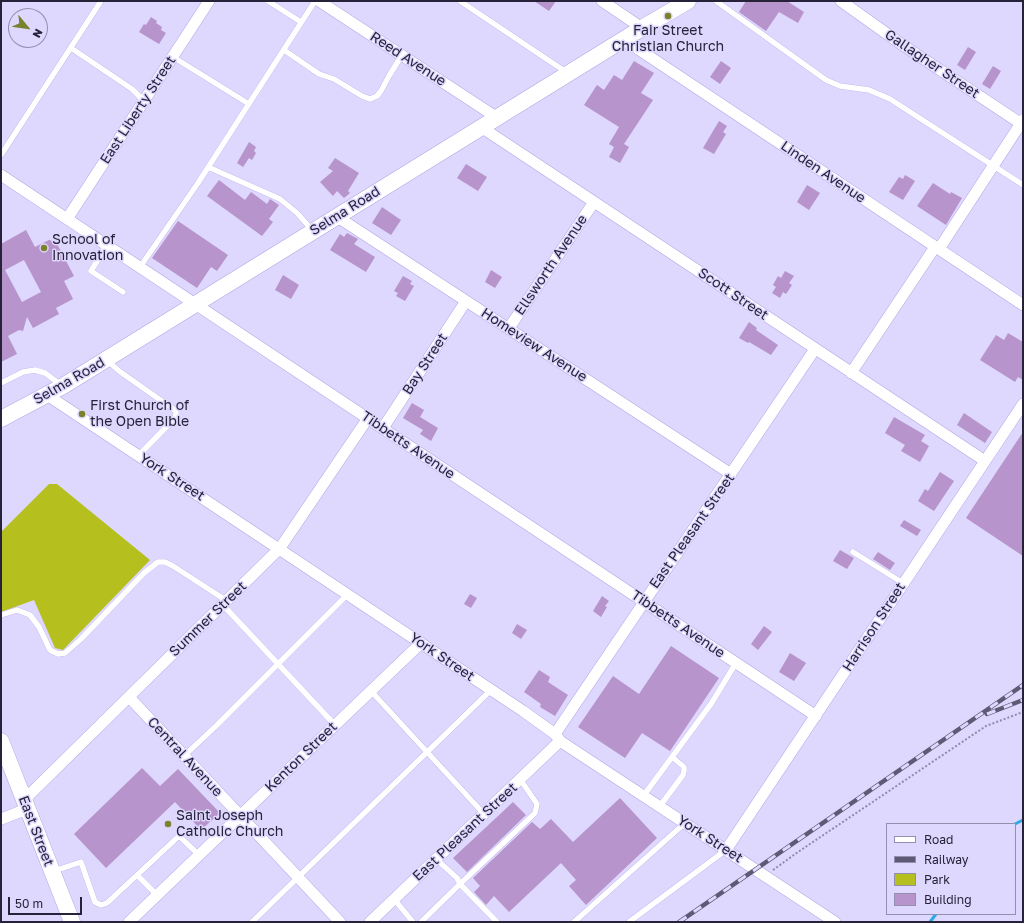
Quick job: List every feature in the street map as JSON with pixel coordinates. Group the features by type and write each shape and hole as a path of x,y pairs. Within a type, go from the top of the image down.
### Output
{"street":[{"name":"East Liberty Street","path":"67,219 209,1"},
{"name":"Reed Avenue","path":"319,1 496,117"},
{"path":"602,1 642,28"},
{"name":"Selma Road","path":"1,419 63,386 496,117 688,1"},
{"name":"Gallagher Street","path":"841,1 904,46 1022,123"},
{"name":"Linden Avenue","path":"623,39 1023,305"},
{"path":"851,373 1022,123"},
{"name":"Scott Street","path":"481,127 985,461"},
{"name":"Tibbetts Avenue","path":"1,175 816,716"},
{"name":"Ellsworth Avenue","path":"509,328 594,202"},
{"name":"Homeview Avenue","path":"336,216 732,474"},
{"name":"Bay Street","path":"383,428 466,301"},
{"name":"East Pleasant Street","path":"370,922 520,779 558,737 644,601 732,474 815,348"},
{"name":"York Street","path":"47,394 280,548 685,823 835,922"},
{"name":"Harrison Street","path":"726,850 1023,404"},
{"name":"Summer Street","path":"1,819 26,804 129,697 280,548 368,418"},
{"name":"Kenton Street","path":"129,922 421,643"},
{"name":"Central Avenue","path":"129,697 340,922"},
{"name":"East Street","path":"1,741 72,922"}],"lane":[{"path":"1,155 101,1"},
{"path":"268,1 301,22"},
{"path":"140,267 208,167 315,1"},
{"path":"460,1 568,73"},
{"path":"716,1 826,80 840,86 869,90 890,99 1023,185"},
{"path":"70,48 132,89 144,101"},
{"path":"284,50 319,74 334,79 366,99 377,96 402,55"},
{"path":"173,57 249,104"},
{"path":"208,167 280,199 298,213 313,231"},
{"path":"107,245 91,271 123,292"},
{"path":"106,359 119,372 176,412 174,419 139,455"},
{"path":"1,383 23,372 35,370 45,373 63,386"},
{"path":"853,552 903,583"},
{"path":"1,615 17,610 30,615 39,627 50,650 58,654 65,653 81,640 144,573 158,562 165,562 173,566 225,603 278,664 335,725"},
{"path":"184,756 348,594"},
{"path":"644,795 711,704 736,663"},
{"path":"252,922 491,690"},
{"path":"371,691 484,814"},
{"path":"660,806 683,775 684,771 684,767 672,757"},
{"path":"421,922 535,813 538,804 520,779"},
{"path":"574,922 685,823"},
{"path":"52,872 81,862 95,902 101,905 107,903 179,836 199,855"},
{"path":"629,922 726,850"},
{"path":"436,859 457,878 460,884 497,922"},
{"path":"137,875 157,895"},
{"path":"394,900 413,922"}],"path":[{"path":"766,876 798,852 986,726 1023,712"}],"green space":[{"path":"49,484 57,484 150,560 63,650 55,648 34,600 1,612 1,532"}],"building":[{"path":"534,1 556,1 549,11"},
{"path":"746,1 787,1 804,12 798,23 779,12 766,31 739,12"},
{"path":"151,17 157,21 156,23 162,27 161,30 166,33 159,44 139,32"},
{"path":"968,47 976,52 965,70 957,65"},
{"path":"634,61 654,73 641,93 653,100 624,144 629,147 620,163 609,157 614,147 609,144 619,127 584,105 597,85 604,90 614,75 622,80"},
{"path":"721,61 731,68 720,84 710,77"},
{"path":"993,66 1001,71 990,89 982,84"},
{"path":"719,121 727,126 723,132 726,134 714,154 703,148"},
{"path":"249,142 256,147 254,151 256,153 252,160 249,158 243,167 237,163"},
{"path":"335,158 359,173 348,191 350,193 344,198 337,191 333,196 320,182 333,171 328,168"},
{"path":"466,164 487,177 478,191 457,178"},
{"path":"905,175 915,181 903,200 889,192 899,177 903,179"},
{"path":"219,180 245,200 251,192 267,204 270,199 279,205 269,219 273,222 262,236 207,196"},
{"path":"933,183 950,194 951,192 962,198 946,225 917,206"},
{"path":"807,185 820,193 809,210 797,202"},
{"path":"382,207 401,220 391,235 372,223"},
{"path":"178,221 228,255 217,271 211,267 197,288 152,258"},
{"path":"26,230 35,247 49,240 56,242 74,276 64,281 73,299 56,308 59,314 33,328 27,317 23,331 19,330 8,336 17,354 1,362 1,244","holes":["24,260 41,292 22,302 5,270"]},
{"path":"347,233 358,239 354,244 375,257 366,272 330,250 340,234 344,237"},
{"path":"491,270 502,277 495,288 485,282"},
{"path":"785,271 794,276 789,283 792,285 786,294 783,292 780,298 772,293 776,287 773,285 778,276 781,278"},
{"path":"283,275 299,285 291,299 275,290"},
{"path":"403,276 412,281 410,284 414,286 405,301 396,296 398,293 394,291"},
{"path":"749,322 757,328 756,330 778,345 771,355 739,338"},
{"path":"1008,333 1023,342 1023,380 1018,377 1015,382 980,360 996,335 1004,340"},
{"path":"412,403 424,410 420,417 438,428 431,441 420,434 423,430 403,418"},
{"path":"964,413 992,432 985,443 957,425"},
{"path":"894,417 925,435 921,441 929,446 920,462 901,451 905,445 885,433"},
{"path":"1023,432 1023,556 966,518"},
{"path":"940,472 954,481 934,511 918,501 925,489 928,491"},
{"path":"904,520 921,530 917,536 900,526"},
{"path":"840,550 854,558 847,569 833,561"},
{"path":"878,552 895,563 890,570 873,559"},
{"path":"470,594 477,598 471,608 464,604"},
{"path":"602,596 609,601 605,606 607,607 601,617 593,611"},
{"path":"517,624 527,630 521,639 512,633"},
{"path":"764,626 772,632 758,650 751,644"},
{"path":"671,646 719,678 670,751 642,733 625,758 578,727 613,676 639,694"},
{"path":"790,653 806,663 794,681 779,672"},
{"path":"539,670 550,677 548,682 568,695 555,716 540,707 541,704 524,692"},
{"path":"142,768 160,786 178,769 220,813 201,830 175,802 106,868 74,834"},
{"path":"620,798 657,838 586,905 569,886 576,880 561,863 509,912 494,896 486,905 474,892 480,886 473,878 532,822 540,829 551,819 573,842"},
{"path":"513,802 526,815 467,872 453,858"}],"waterway":[{"path":"1016,824 1023,820"},
{"path":"930,922 935,915"}],"railway":[{"path":"679,922 1023,685"},
{"path":"987,714 1023,700"}],"place":[{"name":"Fair Street Christian Church","path":"668,16"},
{"name":"School of Innovation","path":"44,248"},
{"name":"First Church of the Open Bible","path":"82,414"},
{"name":"Saint Joseph Catholic Church","path":"168,824"}]}
